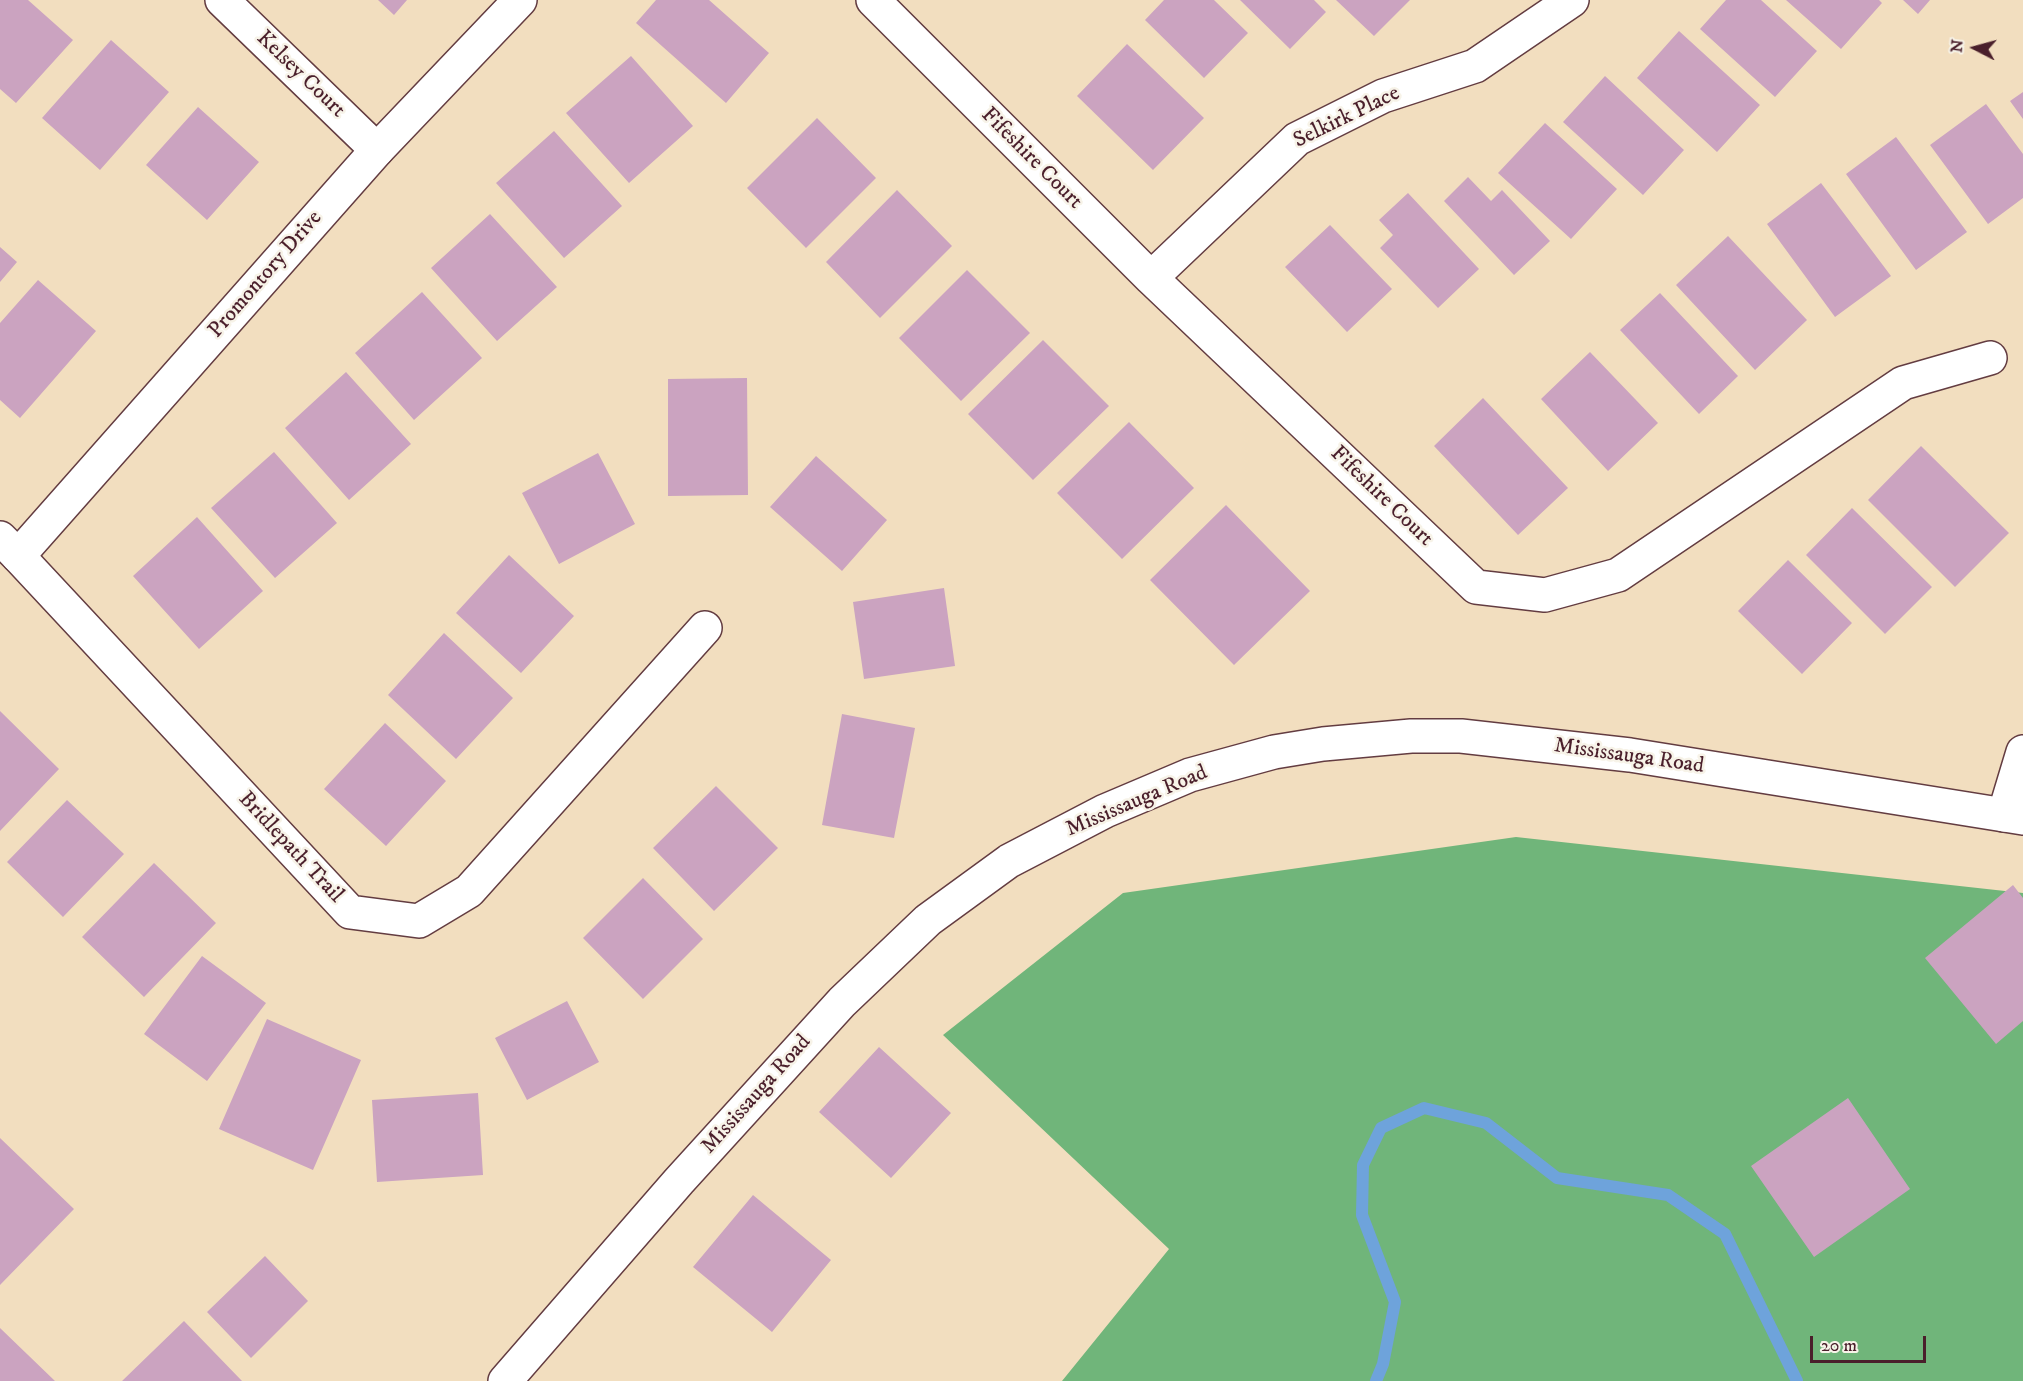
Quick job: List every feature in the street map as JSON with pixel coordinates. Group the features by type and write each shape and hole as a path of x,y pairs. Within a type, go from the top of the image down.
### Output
{"street":[{"name":"Kelsey Court","path":"222,0 377,150"},
{"name":"Promontory Drive","path":"9,547 377,150 520,0"},
{"name":"Fifeshire Court","path":"873,0 1151,278 1476,587 1545,595 1618,575 1903,383 1990,358"},
{"name":"Selkirk Place","path":"1151,278 1297,139 1383,96 1475,66 1572,0"},
{"name":"Bridlepath Trail","path":"9,547 350,912 419,921 469,891 705,628"},
{"name":"Mississauga Road","path":"505,1381 679,1181 835,1010 928,920 1010,861 1106,811 1190,775 1274,752 1323,744 1411,736 1461,736 1630,755 2014,816"},
{"path":"2014,816 2023,752"}],"green space":[{"path":"1516,837 2023,893 2023,1381 1062,1381 1169,1249 943,1035 1123,893"}],"building":[{"path":"0,0 28,0 73,40 16,103 0,89"},
{"path":"378,0 407,0 394,15"},
{"path":"656,0 709,0 769,53 726,103 636,23"},
{"path":"1164,0 1214,0 1248,33 1204,78 1145,20"},
{"path":"1240,0 1314,0 1326,12 1290,49"},
{"path":"1336,0 1410,0 1374,36"},
{"path":"1726,0 1761,0 1817,51 1775,97 1700,29"},
{"path":"1786,0 1879,0 1882,3 1841,49"},
{"path":"1903,0 1930,0 1918,14"},
{"path":"1679,31 1760,105 1717,152 1637,78"},
{"path":"111,40 169,92 100,170 42,118"},
{"path":"1127,44 1204,118 1153,170 1077,96"},
{"path":"631,56 693,126 629,183 566,113"},
{"path":"1605,76 1684,150 1643,195 1563,122"},
{"path":"2023,92 2023,119 2010,101"},
{"path":"1986,104 2023,154 2023,198 1988,224 1930,145"},
{"path":"198,107 259,162 207,220 146,165"},
{"path":"817,118 876,178 806,248 747,188"},
{"path":"1545,123 1617,189 1571,239 1498,173"},
{"path":"554,131 622,206 564,258 496,183"},
{"path":"1896,137 1967,232 1916,270 1846,174"},
{"path":"1468,177 1491,201 1502,190 1550,241 1514,275 1444,201"},
{"path":"1821,183 1891,276 1835,317 1767,224"},
{"path":"897,190 952,246 880,318 826,262"},
{"path":"1408,193 1479,269 1438,308 1380,248 1393,235 1379,220"},
{"path":"490,214 557,287 497,341 431,268"},
{"path":"1330,225 1392,289 1347,332 1285,267"},
{"path":"1728,236 1807,320 1755,370 1676,285"},
{"path":"0,247 17,262 0,282"},
{"path":"967,270 1030,333 961,401 899,338"},
{"path":"38,280 96,331 20,418 0,400 0,323"},
{"path":"422,292 482,358 414,420 355,353"},
{"path":"1660,293 1738,376 1699,414 1620,330"},
{"path":"1043,340 1109,406 1033,480 968,414"},
{"path":"1590,352 1658,423 1608,471 1541,399"},
{"path":"346,372 411,444 349,500 285,428"},
{"path":"747,378 748,495 668,496 668,379"},
{"path":"1483,398 1568,488 1518,535 1434,446"},
{"path":"1129,422 1194,488 1122,559 1057,493"},
{"path":"1921,446 2009,533 1955,587 1868,500"},
{"path":"274,452 337,523 275,578 211,508"},
{"path":"598,453 635,524 559,564 522,493"},
{"path":"816,456 887,520 842,571 770,507"},
{"path":"1226,505 1310,591 1234,665 1150,580"},
{"path":"1852,508 1932,587 1885,634 1806,555"},
{"path":"197,517 263,591 199,649 133,576"},
{"path":"509,555 574,616 521,673 456,613"},
{"path":"1788,560 1852,623 1802,674 1738,611"},
{"path":"944,588 955,666 864,679 853,602"},
{"path":"444,633 513,698 456,759 388,695"},
{"path":"0,711 59,769 0,831"},
{"path":"842,714 915,728 894,838 822,825"},
{"path":"385,723 446,781 386,846 324,789"},
{"path":"716,786 778,848 714,911 653,848"},
{"path":"67,800 124,854 63,917 7,862"},
{"path":"154,863 216,923 144,997 82,937"},
{"path":"643,878 703,939 643,999 583,938"},
{"path":"2013,885 2023,898 2023,1021 1996,1044 1925,958"},
{"path":"202,956 266,1003 207,1081 144,1034"},
{"path":"567,1001 599,1062 527,1100 495,1038"},
{"path":"267,1019 361,1060 313,1170 219,1129"},
{"path":"879,1047 951,1113 891,1178 819,1112"},
{"path":"478,1093 483,1175 377,1182 372,1100"},
{"path":"1848,1098 1910,1189 1814,1257 1751,1166"},
{"path":"0,1138 74,1209 0,1285"},
{"path":"753,1195 831,1260 772,1332 693,1267"},
{"path":"265,1256 308,1301 251,1358 207,1312"},
{"path":"184,1321 242,1381 122,1381"},
{"path":"0,1328 55,1381 0,1381"}],"waterway":[{"path":"1376,1381 1383,1364 1395,1302 1362,1215 1363,1165 1381,1128 1424,1108 1486,1123 1557,1178 1668,1195 1725,1234 1797,1381"}]}
